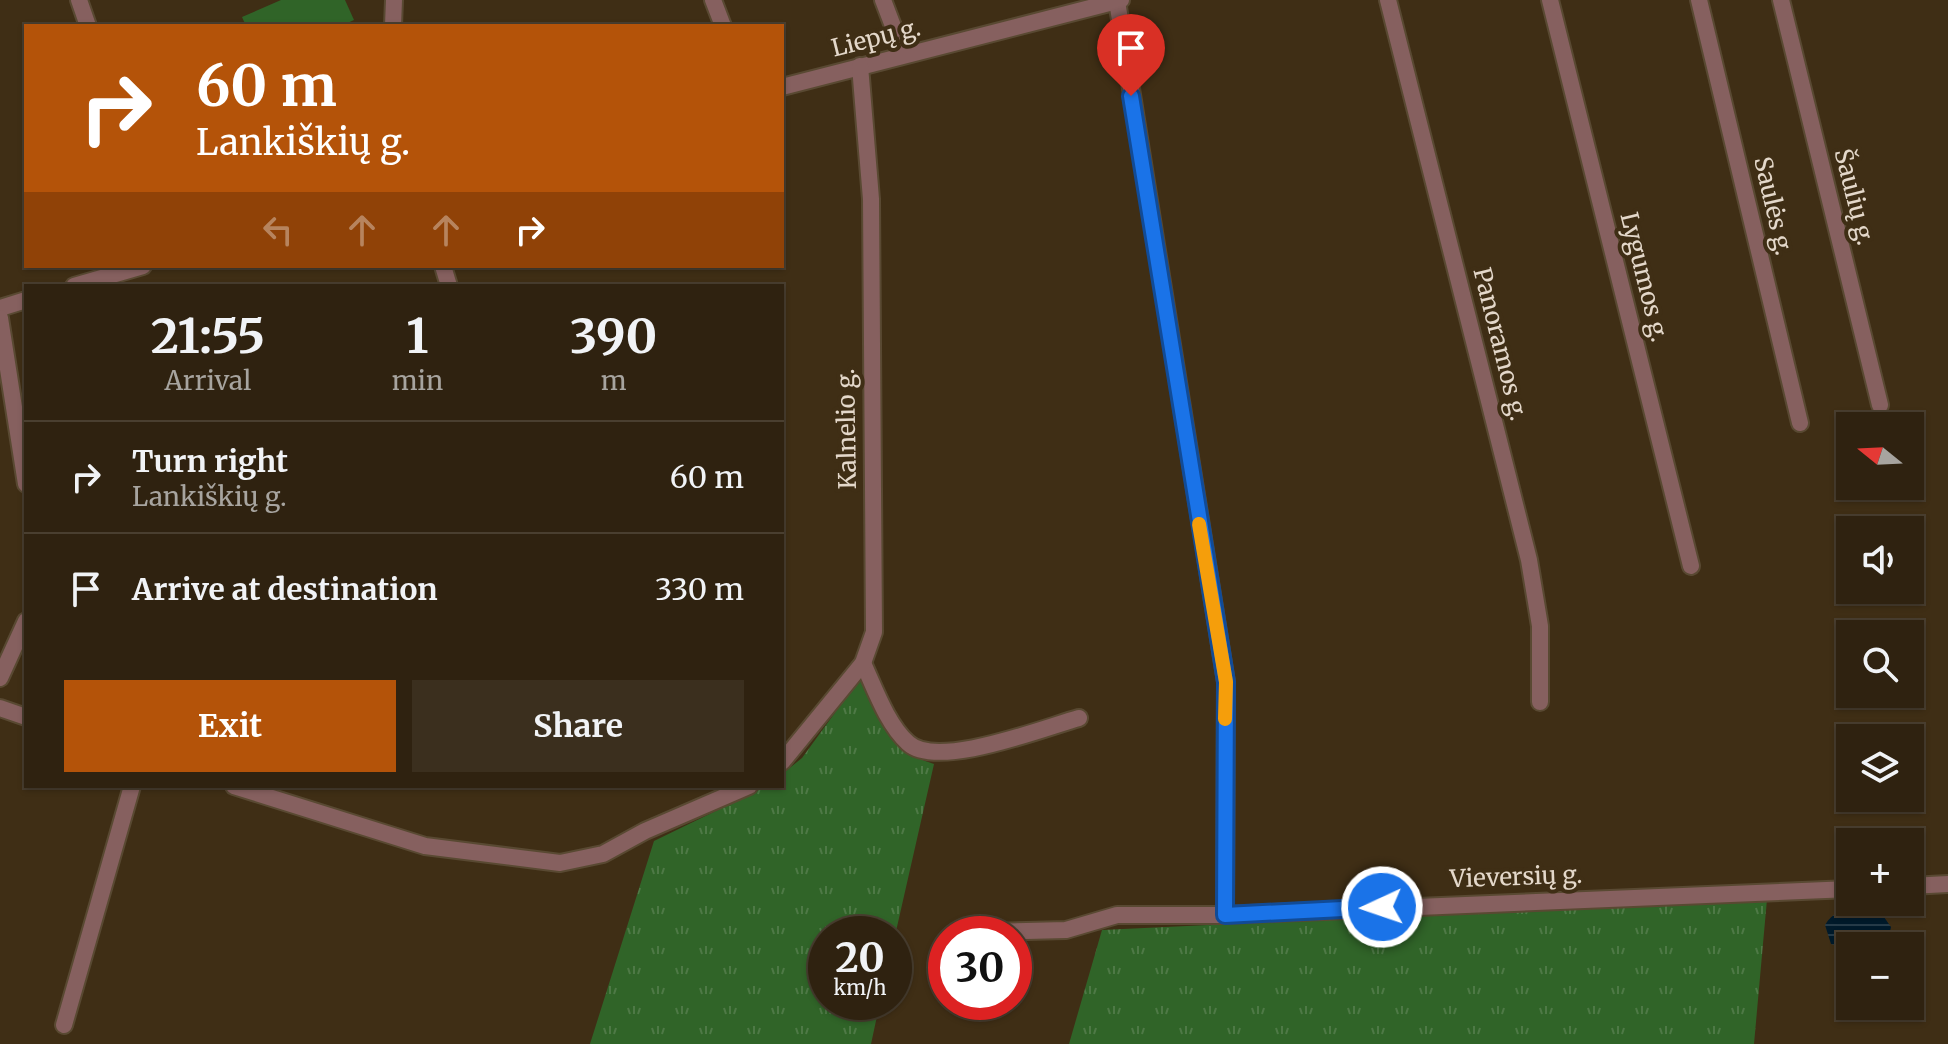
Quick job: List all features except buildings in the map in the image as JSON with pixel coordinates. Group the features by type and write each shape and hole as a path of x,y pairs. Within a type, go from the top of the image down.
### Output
{"street":[{"path":"79,0 87,24"},
{"path":"393,24 394,0"},
{"path":"713,0 722,24"},
{"path":"883,0 904,55"},
{"name":"Panoramos g.","path":"1388,0 1529,560 1540,626 1540,702"},
{"name":"Lygumos g.","path":"1550,0 1691,566"},
{"name":"Saulės g.","path":"1699,0 1800,423"},
{"name":"Šaulių g.","path":"1781,0 1880,405"},
{"path":"1119,1 1226,682 1225,915"},
{"name":"Liepų g.","path":"784,86 1119,1"},
{"name":"Kalnelio g.","path":"784,760 863,663 874,632 871,199 860,66"},
{"path":"81,284 136,268"},
{"path":"0,308 24,301"},
{"path":"0,318 24,471"},
{"path":"0,678 24,625"},
{"path":"863,663 900,735 911,746 934,754 975,748 1079,718"},
{"path":"0,708 24,716"},
{"path":"64,1025 131,788"},
{"path":"240,788 425,846 560,863 603,854 645,831 744,788"},
{"path":"1924,885 1948,884"},
{"name":"Vieversių g.","path":"1032,931 1066,930 1117,915 1225,915 1836,890"}],"green space":[{"path":"281,0 345,0 354,20 345,24 245,24 242,17"},
{"path":"865,678 881,721 895,742 918,758 934,764 899,916 808,916 808,1020 876,1020 871,1044 590,1044 654,841 763,788 784,788 784,772 802,758 858,681"},
{"path":"1767,899 1754,1044 1069,1044 1102,930"}],"water":[{"path":"1832,916 1882,916 1891,927 1890,932 1836,932 1836,945 1831,944 1825,925"}],"slow traffic":[{"path":"1199,524 1226,682 1225,719"}],"route":[{"path":"1131,96 1159,284 1226,682 1225,915 1382,907"}]}
